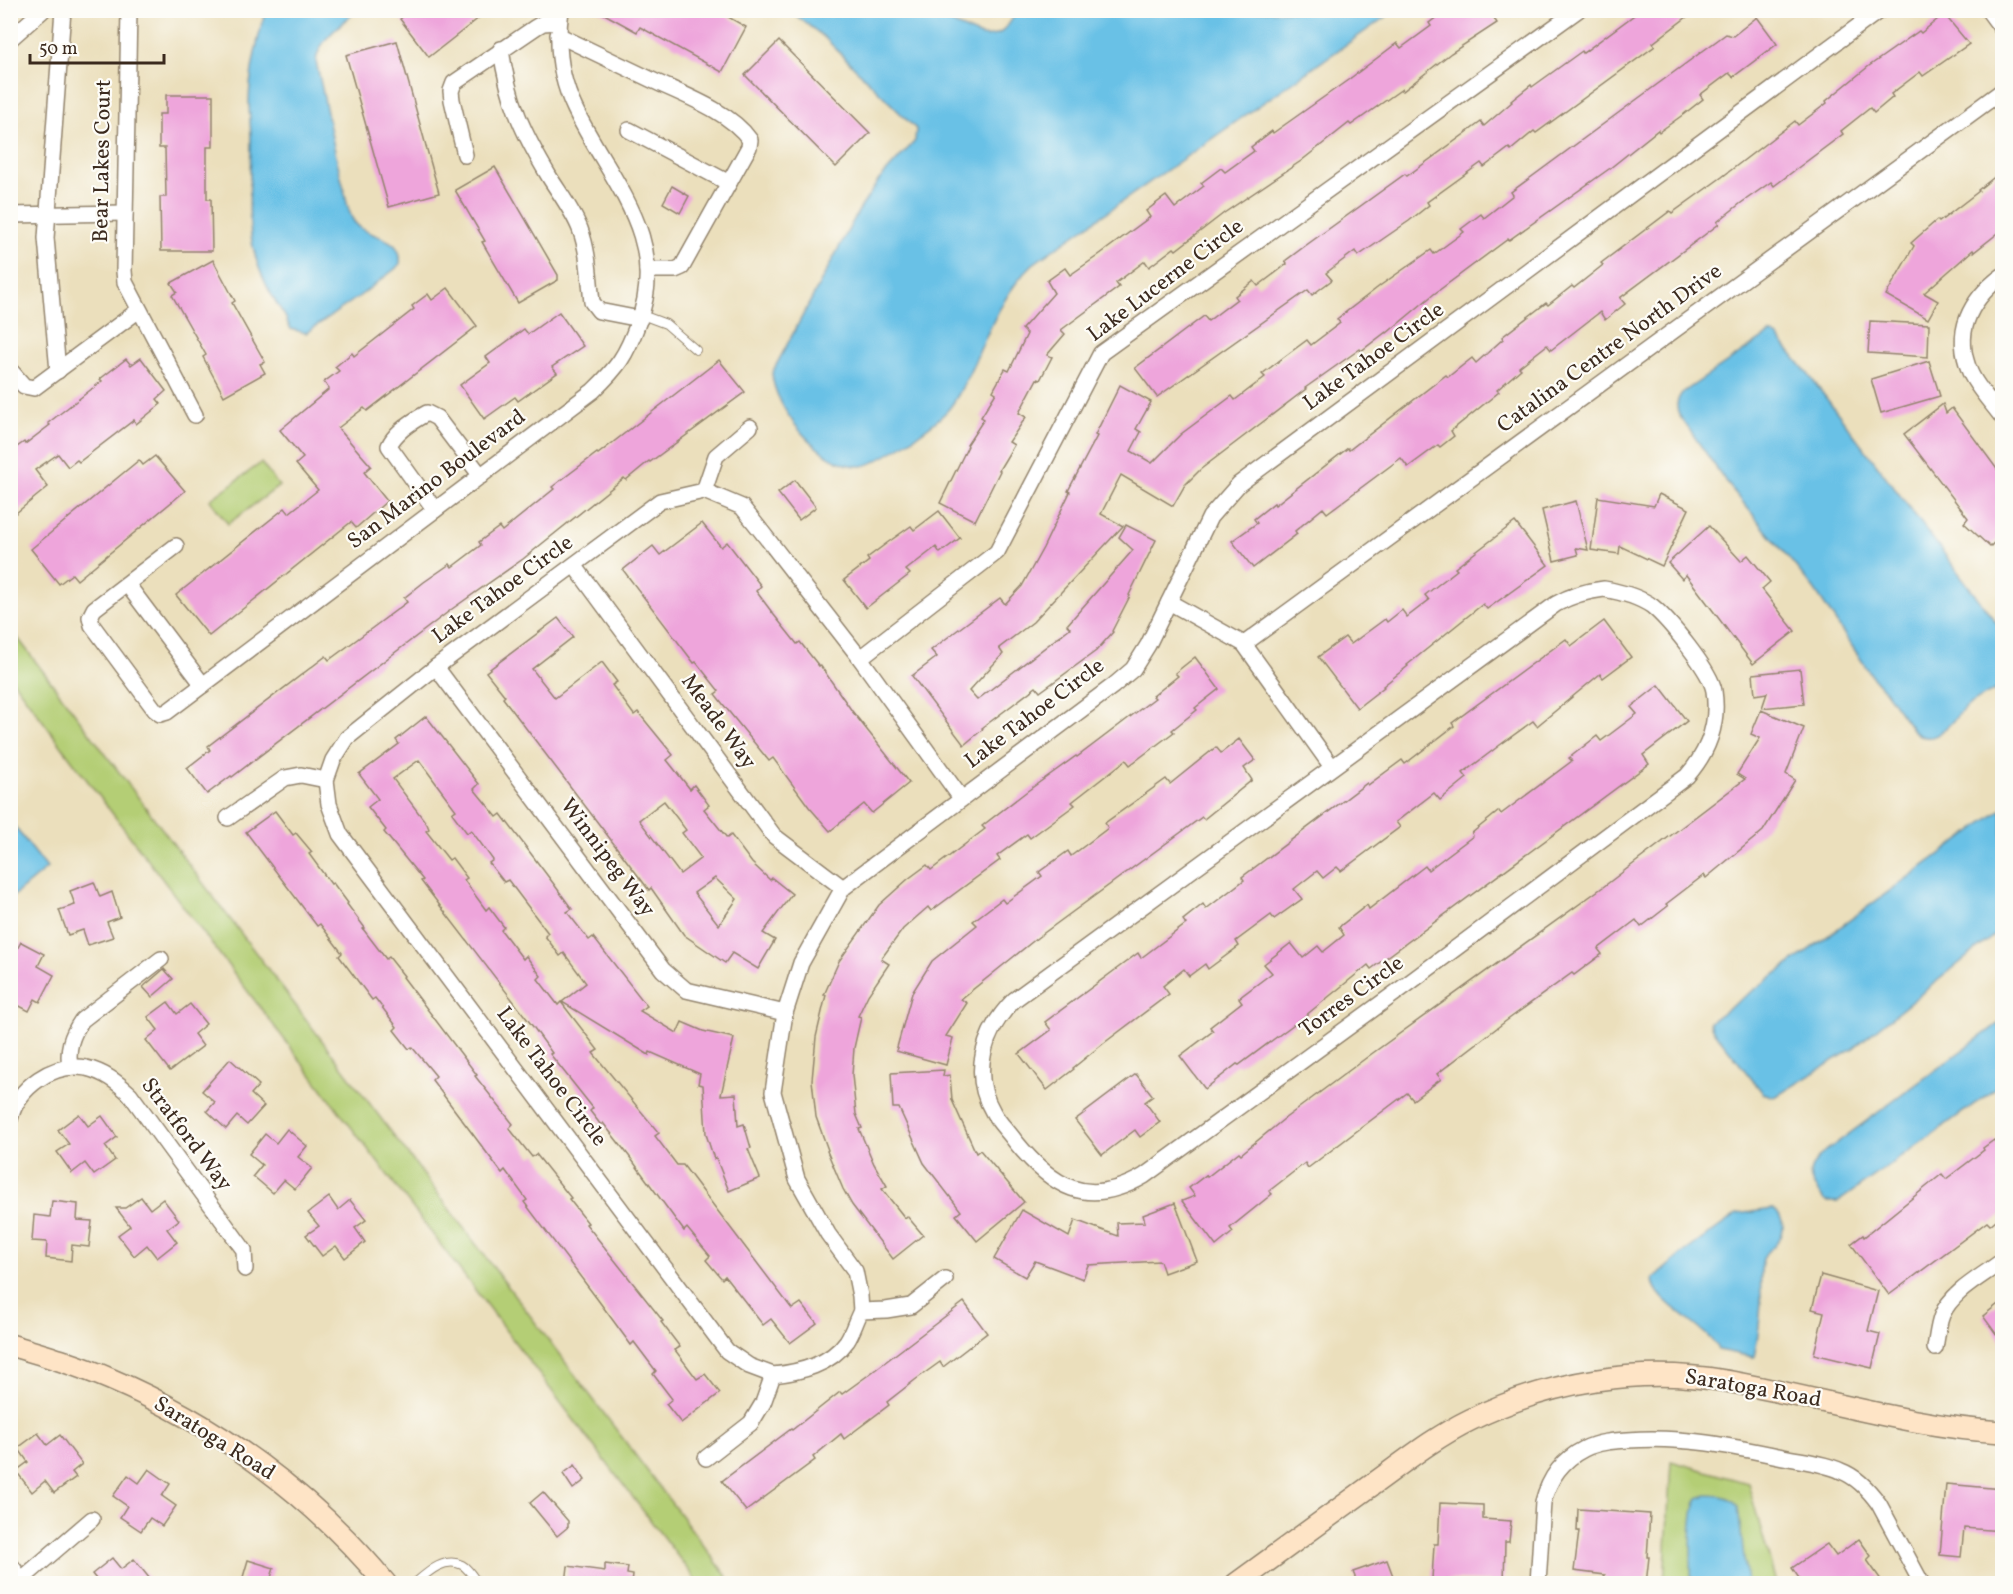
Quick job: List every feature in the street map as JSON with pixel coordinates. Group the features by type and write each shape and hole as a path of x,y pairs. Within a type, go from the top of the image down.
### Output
{"street":[{"path":"10,39 43,10"},
{"path":"58,371 46,237 63,10"},
{"name":"Bear Lakes Court","path":"129,10 125,282 195,415"},
{"name":"Lake Lucerne Circle","path":"860,658 997,552 1101,353 1578,10"},
{"name":"Lake Tahoe Circle","path":"861,1311 855,1271 828,1234 797,1179 773,1092 785,1012 801,963 843,888 1133,669 1148,645 1210,517 1239,484 1880,10"},
{"path":"1989,10 2002,30"},
{"path":"465,154 452,100 451,91 454,83 543,23 559,23 711,109 745,133 750,140 749,147 682,267 675,270 647,270"},
{"name":"San Marino Boulevard","path":"176,546 94,609 90,617 92,625 160,714 167,712 593,391 624,358 641,317 647,284 646,245 630,205 574,108 561,64 559,23"},
{"path":"501,50 508,92 518,121 579,227 586,249 594,307 599,311 641,317"},
{"name":"Catalina Centre North Drive","path":"1244,644 2002,91"},
{"path":"629,130 729,183"},
{"path":"10,215 125,213"},
{"path":"2002,276 1988,287 1972,307 1965,324 1963,347 1971,373 2002,417"},
{"path":"10,370 24,386 29,389 34,388 139,310"},
{"path":"435,510 389,446 395,436 422,416 428,412 437,418 481,476"},
{"path":"704,491 716,456 750,427"},
{"name":"Lake Tahoe Circle","path":"773,1375 749,1366 728,1352 340,834 329,804 326,780 333,760 347,738 436,667 660,501 704,491 742,507 860,658 961,798"},
{"name":"Meade Way","path":"574,565 774,836 843,888"},
{"path":"127,584 203,685"},
{"name":"Torres Circle","path":"1587,591 1621,592 1638,598 1652,607 1683,640 1714,688 1716,707 1714,726 1700,762 1687,776 1409,983 1172,1155 1128,1185 1111,1190 1093,1192 1075,1189 1043,1173 993,1113 986,1097 982,1079 985,1044 1001,1012 1014,1000 1332,767 1556,604 1587,591"},
{"path":"1169,602 1244,644 1332,767"},
{"name":"Winnipeg Way","path":"436,667 663,970 686,990 785,1012"},
{"path":"228,818 285,778 301,775 326,780"},
{"path":"70,1067 69,1043 81,1020 161,959"},
{"name":"Stratford Way","path":"10,1119 18,1101 35,1082 45,1075 70,1067 97,1071 109,1077 130,1094 244,1250 245,1269"},
{"path":"1935,1348 1941,1316 1947,1305 1956,1295 2002,1261"},
{"path":"706,1458 751,1423 764,1403 773,1375 796,1372 823,1363 847,1341 861,1311 911,1306 945,1279"},
{"name":"Saratoga Road","path":"10,1345 110,1378 160,1402 208,1430 254,1460 298,1495 339,1532 386,1584"},
{"name":"Saratoga Road","path":"1236,1584 1429,1444 1469,1420 1511,1401 1586,1381 1632,1376 1679,1376 1725,1381 1938,1425 2002,1432"},
{"path":"1538,1584 1543,1502 1547,1489 1561,1466 1571,1457 1595,1444 1652,1438 1709,1442 1827,1466 1846,1473 1871,1492 1922,1584"},
{"path":"10,1564 24,1581 92,1519"}],"lane":[{"path":"641,317 666,324 696,350"},
{"path":"414,1584 438,1566 450,1562 463,1565 478,1584"}],"green space":[{"path":"261,463 279,486 228,524 210,500"},
{"path":"11,629 732,1583 698,1583 71,759 11,678"},
{"path":"1671,1461 1748,1483 1776,1583 1664,1584"}],"water":[{"path":"266,10 356,11 326,40 316,62 351,216 359,227 390,242 399,254 400,264 395,269 306,333 291,329 269,291 260,270 250,230 250,89 254,55"},
{"path":"790,11 924,11 981,36 994,36 1003,31 1017,11 1394,11 1033,264 1012,288 956,400 949,409 929,427 904,444 879,459 861,466 846,464 831,457 803,434 781,403 772,373 858,212 879,180 915,141 916,129 824,37"},
{"path":"1769,334 1778,337 1808,374 2002,630 2002,686 1965,708 1942,732 1935,736 1920,735 1912,729 1874,679 1814,589 1727,483 1679,415 1677,404 1682,393"},
{"path":"2002,809 2002,929 1851,1050 1775,1097 1763,1093 1712,1029 1710,1022"},
{"path":"11,822 47,868 10,898"},
{"path":"2002,1021 2002,1084 1838,1202 1827,1202 1823,1199 1810,1176 1813,1166 1823,1153"},
{"path":"1773,1209 1782,1221 1783,1231 1779,1241 1765,1254 1762,1264 1760,1315 1754,1357 1718,1350 1704,1333 1662,1297 1655,1288 1653,1279 1683,1253 1737,1214"},
{"path":"1707,1495 1729,1498 1738,1507 1747,1583 1691,1583 1693,1515 1698,1498"}],"building":[{"path":"411,10 489,10 429,57 400,19"},
{"path":"597,10 716,10 746,27 722,72 640,27 637,32"},
{"path":"1446,10 1489,10 1497,23 1451,53 1403,91 1402,89 1351,125 1349,123 1301,161 1224,213 1176,250 1174,248 1149,267 1145,261 1116,283 1119,287 1061,330 1065,334 1047,355 1052,357 1019,413 1026,417 1009,442 1014,445 999,470 975,521 940,503 967,445 984,419 981,417 996,393 993,391 1005,369 1009,371 1027,334 1022,329 1054,293 1047,281 1065,268 1070,275 1096,257 1150,217 1146,211 1166,196 1175,208 1204,186 1201,183 1221,168 1225,172 1254,151 1251,147 1272,131 1273,133 1397,43 1401,48 1431,26 1429,23"},
{"path":"1641,10 1696,10 1653,43 1655,46 1536,133 1534,131 1511,150 1509,148 1484,167 1481,163 1427,202 1429,205 1409,221 1358,256 1355,251 1326,273 1332,280 1312,295 1308,290 1157,397 1135,368 1204,316 1208,321 1237,299 1235,296 1254,281 1258,286 1287,264 1285,261 1305,246 1481,122 1484,126 1531,85 1532,87 1582,51 1583,53"},
{"path":"1944,14 1969,44 1923,76 1920,72 1891,94 1893,97 1874,113 1870,108 1841,131 1843,134 1774,186 1771,182 1741,203 1717,222 1719,224 1620,298 1625,304 1605,320 1600,312 1551,350 1547,345 1519,367 1521,369 1497,390 1499,392 1451,431 1454,436 1440,447 1438,445 1408,467 1401,458 1327,513 1323,508 1295,531 1297,534 1253,568 1232,541 1257,523 1254,519 1274,503 1275,505 1348,448 1349,450 1446,375 1448,377 1472,358 1476,363 1503,339 1502,337 1546,303 1548,305 1572,286 1574,288 1603,265 1601,263 1670,211 1672,213 1722,177 1795,121 1798,125 1869,66 1919,31 1921,33"},
{"path":"1757,17 1777,44 1733,77 1729,73 1700,95 1703,99 1684,114 1659,132 1658,130 1609,169 1508,239 1434,294 1387,333 1305,388 1201,469 1185,485 1173,506 1121,475 1101,514 1123,526 1033,622 999,648 1003,654 969,691 977,700 1070,628 1067,625 1133,550 1119,537 1126,525 1156,540 1113,632 1096,651 1040,692 1036,687 982,728 964,745 912,676 937,657 931,650 1000,598 1005,604 1022,586 1043,548 1120,385 1151,402 1136,429 1141,432 1131,451 1152,463 1181,434 1232,396 1235,400 1265,377 1262,374 1307,340 1311,345 1340,323 1337,319 1381,285 1431,250 1434,254 1464,232 1461,229 1481,214 1484,218 1513,195 1511,192 1655,86 1726,34 1733,36"},
{"path":"397,41 439,193 389,207 346,55"},
{"path":"779,41 870,133 836,167 745,75"},
{"path":"166,95 213,95 213,147 207,147 207,199 211,199 212,251 161,251 160,197 166,197 165,148 159,148 159,114 166,114"},
{"path":"495,167 558,275 558,280 518,303 455,190"},
{"path":"2002,171 2002,230 1974,252 1973,250 1924,293 1938,301 1928,319 1886,295 1914,246 1911,243 1937,220 1939,222"},
{"path":"672,186 689,196 680,213 663,203"},
{"path":"213,260 235,301 232,303 265,362 260,364 265,373 224,396 203,357 206,355 172,295 177,292 171,283"},
{"path":"448,288 477,326 367,411 364,408 338,428 371,466 364,472 387,501 356,528 351,522 209,636 176,595 285,508 289,513 318,490 296,464 303,458 280,430 329,389 324,382 339,371 335,367 352,353 354,356 414,309 412,306 428,294 432,300"},
{"path":"559,312 583,346 552,367 557,373 518,401 515,397 484,419 460,385 490,363 486,357 524,329 528,334"},
{"path":"1870,321 1929,324 1928,357 1868,353"},
{"path":"141,358 166,391 157,399 161,404 136,424 134,420 79,462 77,460 68,467 58,454 35,470 48,487 16,513 10,505 10,452 50,425 48,423 126,359 131,365"},
{"path":"719,360 745,392 626,480 624,478 523,559 452,609 207,794 187,768 210,750 208,746 326,656 329,660 407,602 404,598 450,564 452,567 481,545 479,542 499,527 502,531 554,489 552,487"},
{"path":"1929,361 1940,396 1881,413 1871,379"},
{"path":"1943,404 1946,413 1952,408 2002,476 2002,534 1990,547 1964,523 1968,518 1904,434"},
{"path":"155,456 185,491 77,580 72,574 59,584 31,549 139,460 143,465"},
{"path":"795,480 816,507 799,520 778,493"},
{"path":"1659,494 1689,509 1662,566 1620,546 1619,554 1591,550 1598,497 1654,506"},
{"path":"1576,501 1588,550 1576,548 1578,555 1554,561 1542,510"},
{"path":"939,511 960,538 940,553 936,547 906,570 910,574 866,608 844,580 869,561 867,558 887,543 911,526 914,530"},
{"path":"1515,522 1548,565 1487,609 1483,604 1357,708 1318,657 1345,637 1351,644 1385,619 1387,622 1402,610 1407,617 1429,600 1425,595 1457,570 1455,568"},
{"path":"702,523 721,547 727,542 761,586 756,591 774,615 797,644 800,642 820,665 852,711 909,783 872,813 864,804 830,831 773,758 769,761 730,713 715,694 719,691 696,662 694,663 623,570 653,546 660,555"},
{"path":"1709,526 1741,561 1748,555 1770,582 1762,589 1795,631 1753,664 1686,575 1682,579 1668,563"},
{"path":"558,618 573,637 532,669 555,698 602,662 617,682 612,685 634,715 638,712 673,755 667,760 690,789 694,785 709,805 704,809 727,838 731,835 752,863 770,880 772,878 792,894 763,933 775,940 758,969 732,953 725,963 684,935 651,888 649,890 503,698 505,696 486,672","holes":["664,801 686,830 682,833 701,858 680,874 639,820","715,878 737,899 719,925 694,893"]},
{"path":"1604,621 1631,657 1603,678 1600,674 1537,726 1533,721 1500,745 1463,773 1467,778 1440,800 1434,793 1396,822 1400,827 1341,871 1337,867 1323,878 1317,871 1294,889 1302,899 1274,919 1271,915 1236,941 1239,946 1208,969 1205,964 1189,976 1184,969 1163,986 1169,994 1047,1090 1019,1054 1051,1030 1045,1022 1138,953 1141,958 1186,924 1183,920 1203,904 1206,909 1244,880 1242,877 1367,783 1368,785 1402,760 1405,764 1454,726 1452,723 1566,639 1571,646"},
{"path":"1195,657 1219,689 1195,708 1197,710 1172,730 1174,732 1130,765 1126,760 1072,802 1075,805 1030,838 1027,834 997,856 1000,860 931,911 928,907 903,929 881,959 889,964 868,995 858,1016 861,1017 854,1048 852,1075 856,1114 862,1128 859,1129 874,1164 887,1186 882,1189 905,1218 907,1216 923,1235 893,1259 852,1205 843,1189 816,1117 812,1080 816,1037 826,995 824,995 839,961 879,905 908,879 927,865 931,870 985,829 982,826 1026,792 1155,698 1153,696 1178,676 1175,673"},
{"path":"1800,669 1804,704 1762,708 1767,693 1755,695 1753,674"},
{"path":"1659,685 1687,721 1643,755 1649,764 1371,969 1368,965 1305,1016 1205,1089 1180,1056 1213,1031 1210,1027 1242,1002 1239,998 1272,973 1264,964 1291,943 1303,958 1318,946 1323,952 1344,935 1339,927 1367,905 1369,909 1425,866 1428,870 1473,836 1472,833 1499,811 1501,814 1572,761 1569,758 1597,736 1601,741 1637,714 1631,707"},
{"path":"1761,710 1804,728 1786,774 1795,780 1763,831 1706,878 1704,875 1666,904 1668,906 1641,927 1636,920 1598,949 1602,954 1506,1021 1437,1074 1441,1079 1413,1100 1407,1093 1308,1168 1305,1163 1269,1191 1272,1194 1230,1228 1233,1232 1216,1246 1182,1201 1195,1196 1189,1188 1239,1152 1241,1154 1370,1055 1603,887 1745,779 1737,774 1760,738 1751,734"},
{"path":"426,716 479,784 474,789 497,817 501,814 572,909 567,912 589,940 593,937 647,1006 640,1011 677,1033 682,1022 703,1031 734,1038 721,1095 736,1094 738,1126 744,1124 751,1148 748,1149 760,1178 729,1191 716,1158 714,1159 706,1134 703,1085 698,1084 700,1074 650,1052 649,1055 562,1002 586,983 564,953 560,956 545,936 548,933 508,880 504,882 489,863 493,860 471,830 467,833 452,813 456,810 419,760 393,779 427,824 429,829 426,831 449,860 452,858 467,878 464,880 486,910 489,907 504,927 501,930 523,959 526,956 541,976 538,979 558,1005 561,1002 598,1050 593,1053 659,1133 655,1136 677,1165 683,1165 792,1309 801,1303 817,1323 790,1343 771,1319 763,1325 725,1276 722,1279 706,1260 710,1256 687,1228 684,1231 629,1156 603,1123 601,1125 590,1111 593,1108 421,881 423,880 384,832 386,830 368,807 378,799 359,774 399,744 396,740"},
{"path":"1239,739 1255,760 1244,768 1252,780 1204,819 1202,817 1037,938 961,999 967,1003 946,1036 953,1038 946,1065 896,1051 912,993 932,961 977,925 973,921 1002,899 1005,903 1042,876 1039,872 1068,851 1071,856 1108,828 1105,823 1166,779 1170,784 1216,747 1221,753"},
{"path":"275,811 293,835 296,833 312,852 309,854 348,903 365,928 363,929 386,959 389,957 404,976 477,1075 475,1076 513,1124 509,1128 532,1157 536,1154 571,1198 569,1199 588,1223 586,1224 663,1321 661,1322 680,1347 675,1350 697,1379 705,1374 720,1393 681,1423 666,1404 672,1399 653,1374 656,1371 634,1342 631,1345 524,1202 527,1200 505,1170 502,1173 432,1080 436,1076 412,1047 409,1049 394,1030 397,1027 375,998 372,1000 339,956 342,953 320,924 317,926 246,832"},
{"path":"94,882 100,897 112,892 120,917 107,922 113,937 88,945 83,930 68,935 59,910 75,905 70,891"},
{"path":"21,942 44,954 38,966 54,975 40,1002 35,999 29,1011 10,1001 10,962"},
{"path":"164,969 173,979 152,997 143,987"},
{"path":"168,1002 177,1014 190,1004 206,1024 194,1034 203,1046 170,1071 146,1040 158,1030 148,1017"},
{"path":"230,1059 259,1085 251,1094 264,1106 247,1125 237,1116 226,1129 207,1111 215,1102 202,1091"},
{"path":"944,1070 943,1076 950,1075 952,1100 976,1153 980,1150 1024,1202 977,1241 956,1215 961,1211 924,1163 899,1108 893,1108 891,1073"},
{"path":"1136,1074 1153,1096 1145,1102 1160,1122 1140,1137 1135,1130 1102,1155 1075,1120"},
{"path":"79,1114 88,1126 102,1116 117,1137 105,1146 115,1160 94,1175 85,1163 72,1173 57,1152 69,1144 58,1130"},
{"path":"287,1129 307,1146 298,1157 312,1168 295,1189 284,1180 273,1193 253,1176 262,1165 249,1154 265,1134 276,1143"},
{"path":"1994,1140 2002,1151 2002,1215 1990,1225 1987,1222 1889,1295 1851,1244 1863,1235 1864,1237 1942,1174 1946,1179"},
{"path":"141,1197 150,1209 163,1199 179,1220 167,1229 177,1242 157,1258 147,1245 134,1256 118,1235 130,1226 116,1208 125,1208"},
{"path":"329,1197 338,1210 350,1200 366,1220 355,1228 365,1242 345,1258 336,1246 322,1256 306,1235 319,1226 308,1213"},
{"path":"52,1201 78,1204 77,1220 92,1221 89,1247 72,1245 71,1261 46,1258 47,1242 32,1241 34,1215 50,1217"},
{"path":"1175,1203 1197,1261 1164,1273 1160,1261 1088,1265 1083,1279 1035,1261 1025,1277 994,1259 1022,1210 1069,1237 1075,1220 1118,1236 1117,1223 1145,1222 1143,1215"},
{"path":"1821,1275 1878,1291 1868,1331 1880,1334 1872,1368 1814,1354 1824,1312 1812,1309"},
{"path":"2002,1301 2002,1342 1983,1316"},
{"path":"964,1302 987,1333 943,1367 940,1362 915,1380 887,1402 889,1405 844,1439 841,1434 813,1457 815,1460 746,1511 722,1481 840,1392 842,1394 867,1376"},
{"path":"38,1433 47,1445 60,1435 82,1464 72,1472 76,1477 54,1493 45,1481 32,1492 16,1471 28,1462 18,1448"},
{"path":"575,1465 585,1480 573,1489 563,1474"},
{"path":"149,1469 170,1484 162,1496 176,1506 162,1526 150,1518 141,1531 120,1517 127,1506 113,1496 128,1475 139,1483"},
{"path":"1946,1484 2002,1489 2002,1531 1964,1528 1961,1557 1940,1555"},
{"path":"543,1492 568,1521 568,1527 557,1536 530,1503"},
{"path":"1440,1503 1483,1505 1483,1519 1511,1521 1509,1542 1505,1542 1504,1582 1432,1579 1434,1544 1438,1544"},
{"path":"1578,1509 1650,1514 1646,1584 1604,1584 1605,1575 1574,1571 1579,1531 1577,1531"},
{"path":"1859,1539 1871,1556 1867,1560 1884,1584 1803,1584 1792,1568 1827,1544 1836,1556"},
{"path":"112,1558 121,1569 134,1559 154,1584 100,1584 92,1574"},
{"path":"248,1560 274,1568 269,1584 241,1584"},
{"path":"1387,1560 1396,1584 1358,1584 1353,1572"},
{"path":"605,1564 628,1567 627,1574 633,1575 632,1584 566,1584 568,1566 605,1571"}]}
